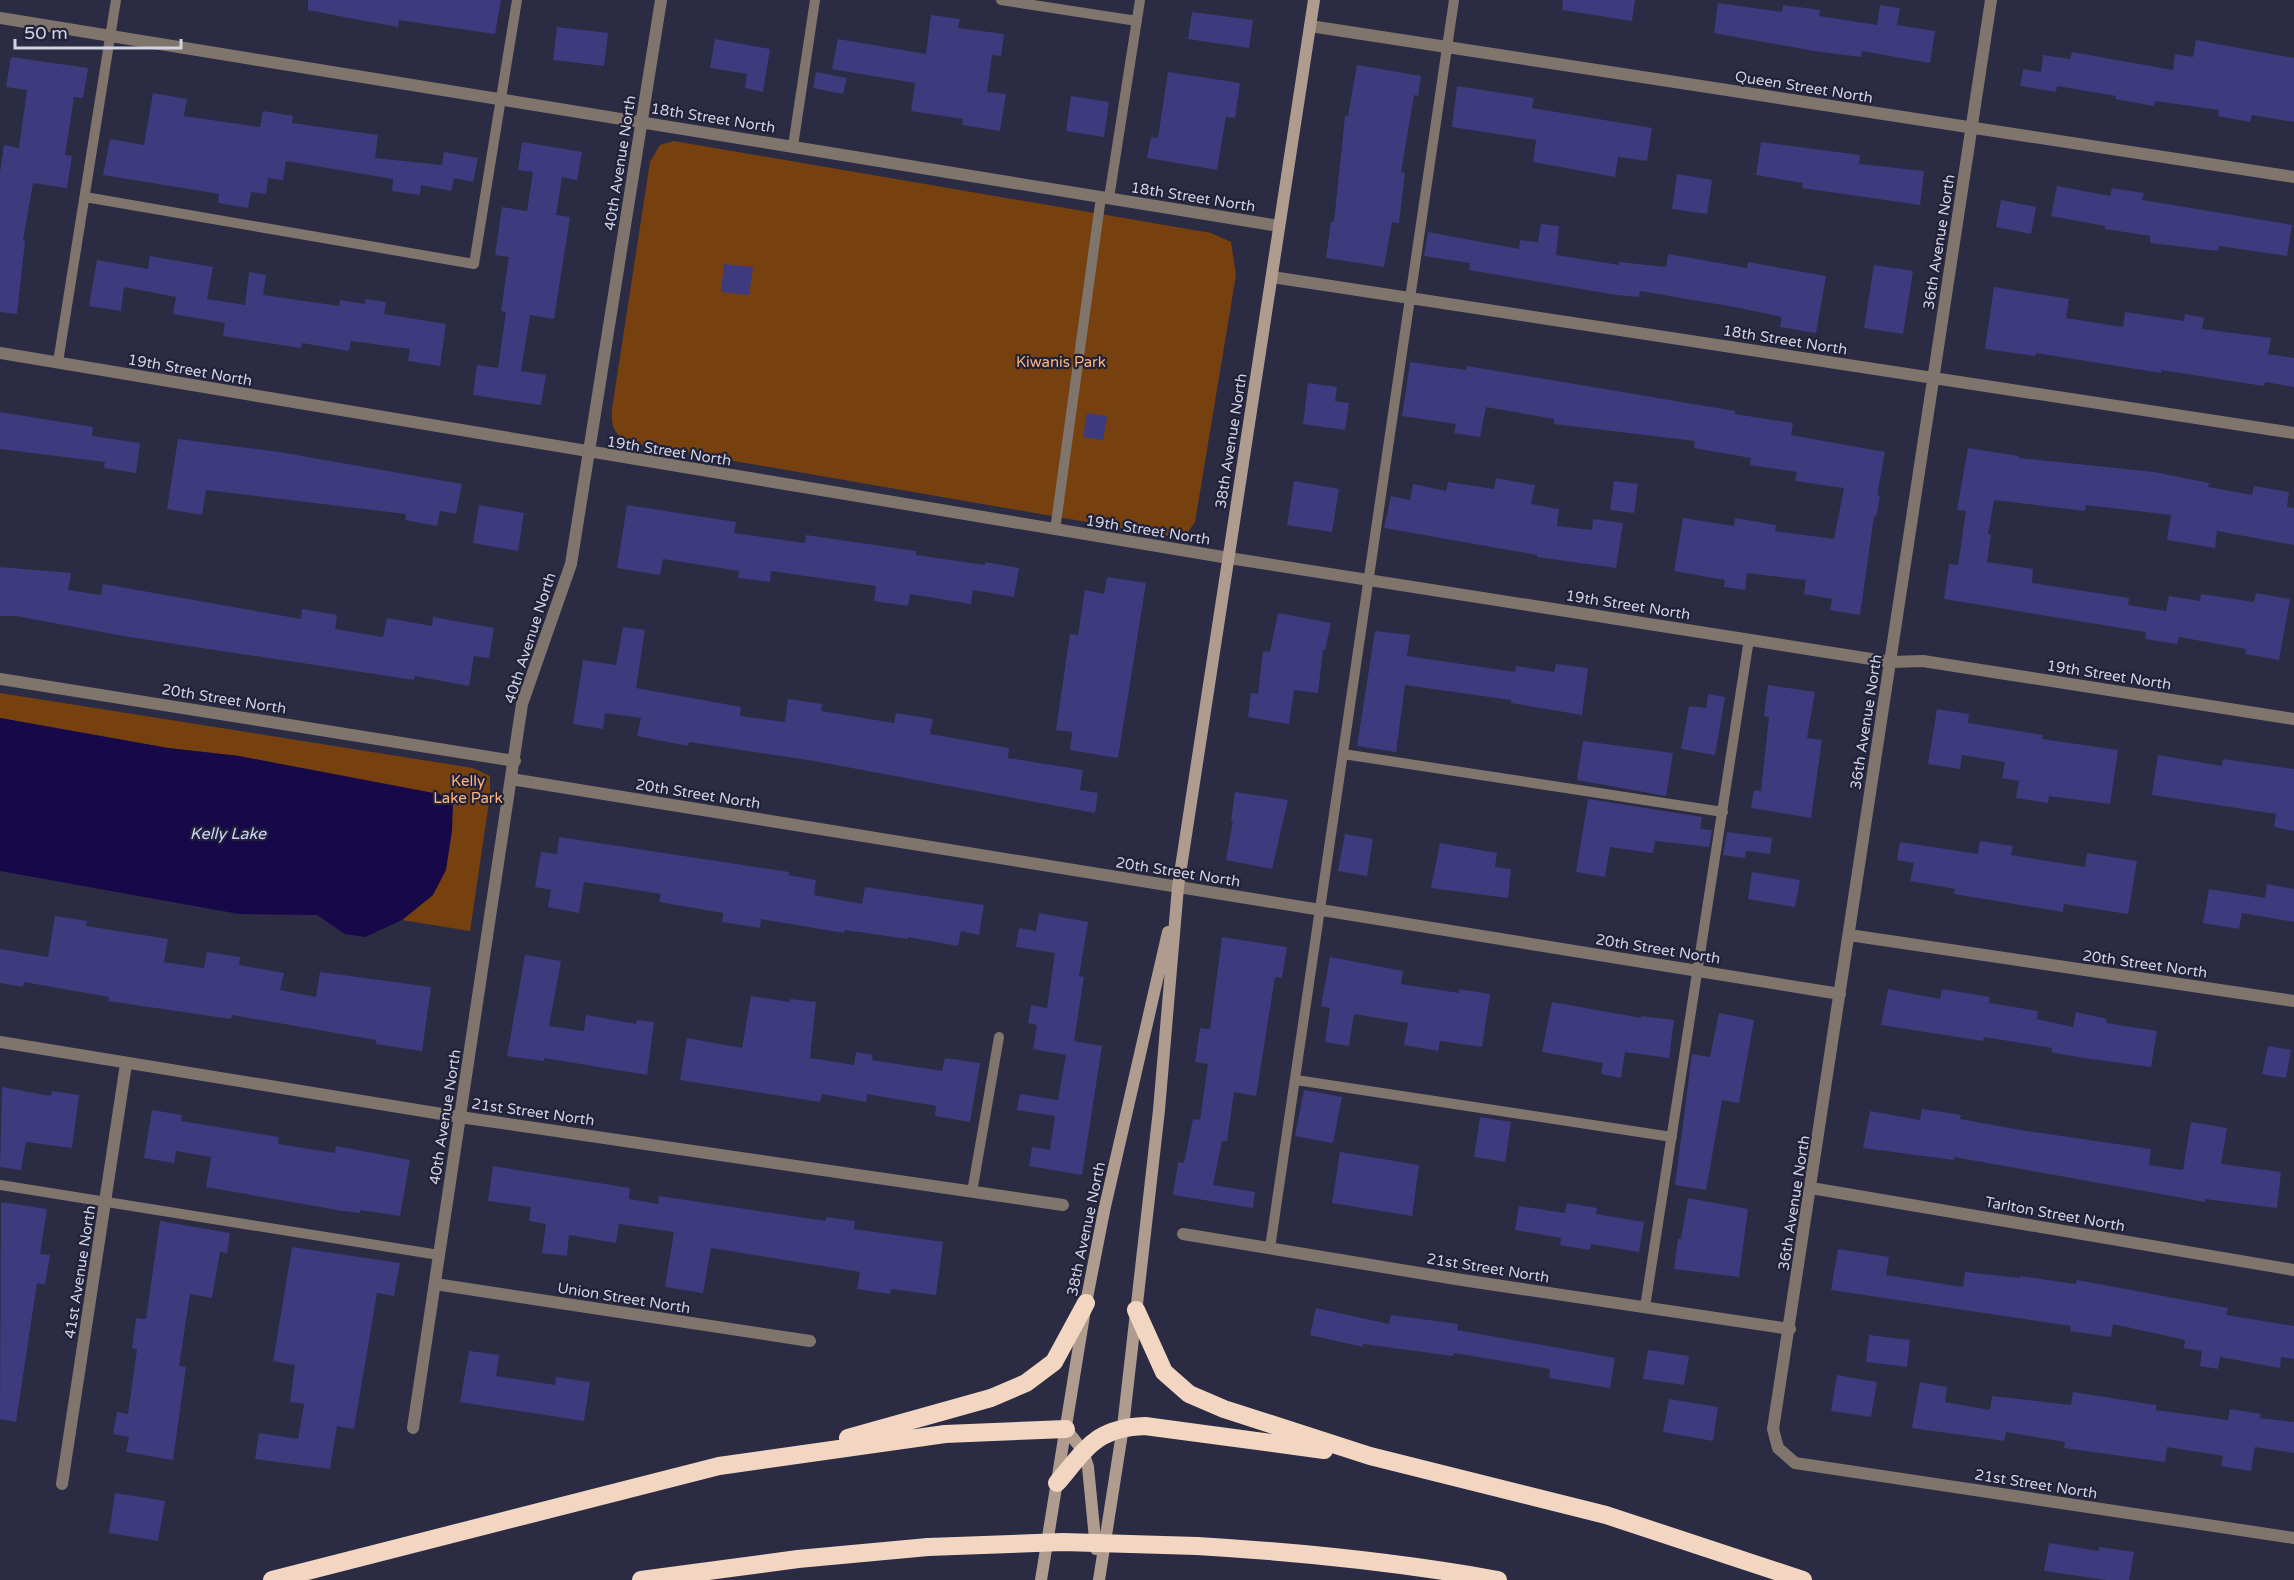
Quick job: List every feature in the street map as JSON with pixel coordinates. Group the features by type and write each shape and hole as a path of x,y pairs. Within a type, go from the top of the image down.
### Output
{"highway":[{"path":"788,1455 991,1398 1026,1383 1054,1362 1086,1303"},
{"path":"1136,1310 1164,1372 1189,1394 1224,1408 1370,1456 1606,1515 1803,1580"},
{"path":"1057,1483 1095,1438 1123,1427 1145,1426 1370,1456"},
{"path":"272,1580 719,1466 945,1434 1066,1429"},
{"path":"641,1580 798,1559 928,1547 1063,1542 1308,1552 1393,1562 1498,1580"}],"main road":[{"name":"38th Avenue North","path":"1098,1580 1123,1427 1159,1110 1178,887 1314,0"},
{"name":"38th Avenue North","path":"1041,1580 1086,1303 1104,1211 1178,887"},
{"path":"1066,1429 1083,1451 1088,1467 1094,1512 1098,1580"}],"street":[{"name":"40th Avenue North","path":"412,1428 522,704 571,564 661,0"},
{"name":"36th Avenue North","path":"1778,1448 1773,1430 1991,0"},
{"name":"18th Street North","path":"0,18 1279,226"},
{"name":"Queen Street North","path":"1310,26 2294,177"},
{"name":"18th Street North","path":"1272,277 2294,433"},
{"name":"19th Street North","path":"0,352 588,453 1228,558 1890,662 1923,661 2294,719"},
{"name":"20th Street North","path":"0,679 515,761"},
{"name":"20th Street North","path":"511,779 1840,994"},
{"name":"20th Street North","path":"1849,936 2294,1001"},
{"name":"21st Street North","path":"0,1042 460,1117 1064,1205"},
{"name":"41st Avenue North","path":"62,1484 126,1064"},
{"name":"Tarlton Street North","path":"1811,1188 2294,1270"},
{"name":"21st Street North","path":"1183,1234 1790,1329"},
{"name":"Union Street North","path":"435,1284 810,1341"},
{"name":"21st Street North","path":"1778,1448 1796,1463 2294,1538"}],"lane":[{"path":"58,362 116,0"},
{"path":"85,197 474,264 517,0"},
{"path":"793,146 816,0"},
{"path":"1001,0 1137,21"},
{"path":"1055,530 1105,197 1140,0"},
{"path":"1270,1248 1454,0"},
{"path":"1645,1307 1749,639"},
{"path":"1343,754 1723,812"},
{"path":"972,1192 999,1037"},
{"path":"1296,1080 1672,1137"},
{"path":"0,1185 439,1255"}],"green space":[{"name":"Kiwanis Park","path":"674,141 1211,233 1231,242 1236,275 1195,522 1186,535 1173,537 630,443 620,437 613,426 612,409 650,162 660,145"},
{"name":"Kelly Lake Park","path":"0,693 473,768 490,776 490,795 470,931 402,920 433,895 239,756 168,748 0,718"}],"water":[{"name":"Kelly Lake","path":"0,718 168,748 239,756 439,794 453,804 452,831 446,870 433,895 402,920 365,937 345,934 317,915 239,914 0,871"}],"building":[{"path":"308,0 501,0 495,34 399,20 398,27 308,10"},
{"path":"1563,0 1635,0 1632,21 1562,10"},
{"path":"1718,3 1782,12 1783,5 1820,10 1819,16 1877,25 1880,5 1900,8 1897,25 1935,31 1930,63 1862,51 1861,57 1814,51 1714,33"},
{"path":"1192,12 1253,20 1249,48 1188,39"},
{"path":"931,15 960,19 958,28 1004,34 1001,56 992,55 987,92 1006,94 1000,131 962,125 963,119 911,111 915,83 832,69 838,39 926,54"},
{"path":"557,27 608,33 604,66 553,60"},
{"path":"715,39 770,49 763,92 745,88 747,74 710,68"},
{"path":"2196,40 2294,58 2294,122 2252,115 2250,122 2218,116 2219,110 2155,101 2154,106 2115,99 2116,96 2057,86 2056,92 2020,86 2023,69 2041,72 2043,55 2070,59 2072,52 2173,70 2175,54 2193,57"},
{"path":"11,57 88,68 83,98 74,97 65,155 72,156 67,188 33,183 23,240 25,241 17,314 0,312 0,172 4,145 19,148 27,90 6,87"},
{"path":"1357,65 1421,76 1418,96 1414,95 1401,172 1405,173 1399,223 1392,222 1384,267 1326,258 1331,222 1334,222 1345,116 1348,116"},
{"path":"816,72 847,78 843,94 813,88"},
{"path":"1168,72 1240,83 1235,118 1226,117 1217,170 1147,158 1151,137 1158,138"},
{"path":"1457,86 1534,98 1532,108 1652,128 1647,161 1618,157 1615,177 1533,162 1536,140 1452,127"},
{"path":"153,93 187,99 184,116 260,127 263,111 293,116 292,123 378,135 375,158 442,165 444,152 478,158 473,182 454,178 451,191 421,185 420,195 392,191 393,179 286,161 283,180 268,178 266,194 251,192 248,208 218,203 219,194 103,175 110,139 144,145"},
{"path":"1071,96 1109,102 1104,137 1066,131"},
{"path":"522,142 582,152 577,180 562,177 556,215 570,217 554,319 530,315 521,371 546,375 541,405 473,395 477,365 498,368 506,312 501,311 509,257 495,255 502,207 527,211 533,172 518,170"},
{"path":"1761,142 1860,155 1859,164 1924,171 1920,205 1802,188 1803,183 1756,175"},
{"path":"1677,174 1712,180 1707,214 1672,209"},
{"path":"2057,186 2110,196 2112,188 2144,193 2142,200 2292,225 2287,256 2219,246 2218,251 2150,243 2150,236 2105,229 2105,226 2051,216"},
{"path":"2001,200 2036,207 2031,234 1996,227"},
{"path":"1541,224 1559,226 1556,255 1619,265 1619,262 1666,267 1668,254 1747,268 1748,262 1826,276 1816,333 1780,327 1782,317 1740,308 1640,291 1639,297 1616,295 1469,270 1470,263 1424,256 1428,232 1519,249 1520,240 1538,242"},
{"path":"150,256 213,267 207,299 245,305 249,272 266,275 263,295 339,306 340,300 365,304 366,299 386,302 384,314 446,324 440,366 408,361 410,349 351,341 349,351 302,343 301,348 223,336 225,323 173,314 176,297 124,287 121,311 89,306 97,260 148,269"},
{"path":"724,264 753,267 749,295 721,292"},
{"path":"1874,265 1913,271 1903,334 1864,328"},
{"path":"1994,287 2069,299 2066,318 2123,327 2125,312 2184,321 2185,314 2204,318 2202,329 2271,338 2268,354 2294,358 2294,387 2265,382 2264,386 2161,370 2161,373 2036,353 2035,356 1985,349"},
{"path":"1410,362 1466,370 1467,366 1735,411 1735,414 1793,423 1791,435 1885,452 1860,615 1830,610 1832,599 1804,594 1806,580 1747,573 1745,590 1724,587 1725,580 1674,571 1683,518 1734,526 1735,518 1776,525 1775,531 1834,539 1844,488 1795,481 1797,472 1750,465 1751,458 1694,448 1695,441 1554,424 1554,419 1486,407 1480,437 1454,433 1456,424 1402,416"},
{"path":"1308,383 1337,387 1335,401 1349,403 1345,430 1303,424"},
{"path":"0,412 93,427 92,436 140,443 136,473 104,468 105,462 0,449"},
{"path":"1087,413 1107,416 1103,440 1083,437"},
{"path":"178,439 279,452 462,484 456,514 440,511 437,526 405,520 406,514 206,490 202,515 167,509"},
{"path":"1968,448 2019,456 2019,458 2154,472 2209,483 2208,487 2252,495 2254,486 2289,492 2287,507 2294,508 2294,545 2217,531 2215,548 2167,540 2171,515 2086,505 2085,511 1994,500 1988,534 1991,535 1987,562 2033,569 2032,583 2129,598 2128,605 2166,611 2169,596 2200,601 2201,594 2254,602 2256,593 2290,599 2279,660 2245,654 2246,649 2179,637 2177,644 2145,639 2146,632 1944,599 1949,564 1958,565 1966,511 1957,510"},
{"path":"1496,478 1535,485 1531,504 1559,509 1557,526 1592,530 1593,519 1623,523 1616,568 1537,557 1537,555 1384,528 1391,496 1410,500 1413,484 1446,491 1448,482 1494,489"},
{"path":"1294,481 1339,489 1332,532 1287,525"},
{"path":"1614,481 1638,484 1634,513 1610,510"},
{"path":"479,505 524,513 518,551 473,543"},
{"path":"627,505 736,522 734,533 805,543 806,535 916,551 916,555 1019,568 1014,597 973,590 971,604 910,594 908,606 874,601 876,586 771,571 770,582 738,578 739,571 663,559 660,575 617,568"},
{"path":"0,567 71,573 68,590 101,595 103,584 301,619 302,609 337,615 335,629 383,637 387,618 432,626 433,617 494,628 489,658 474,656 469,686 415,676 414,680 129,637 16,616 0,616"},
{"path":"1107,577 1146,583 1118,758 1070,750 1072,732 1056,730 1070,634 1078,635 1085,590 1104,594"},
{"path":"1278,613 1331,623 1325,650 1323,650 1318,693 1294,690 1289,724 1248,717 1251,693 1258,694 1263,651 1270,652"},
{"path":"623,627 645,630 636,688 741,707 740,716 785,722 788,699 822,704 821,711 894,723 896,713 933,719 930,734 1009,748 1008,758 1083,770 1080,790 1098,793 1095,813 814,761 689,742 688,746 637,736 641,718 605,713 603,729 573,724 583,660 616,665"},
{"path":"1375,631 1410,635 1407,656 1515,672 1516,666 1554,672 1556,664 1588,668 1582,715 1511,703 1511,700 1405,685 1396,752 1357,746"},
{"path":"1768,685 1815,692 1807,738 1822,740 1811,818 1751,808 1754,790 1761,791 1769,717 1764,716"},
{"path":"1708,694 1725,697 1715,755 1681,749 1689,706 1706,708"},
{"path":"1937,709 1969,714 1968,723 2043,735 2042,739 2118,750 2110,804 2049,796 2048,803 2016,798 2019,781 2002,778 2005,762 1962,755 1960,769 1928,764"},
{"path":"1583,741 1673,753 1666,796 1577,780"},
{"path":"2158,755 2222,766 2223,759 2294,769 2294,831 2274,827 2276,814 2152,795"},
{"path":"1235,792 1288,800 1272,869 1226,860 1233,821 1231,821"},
{"path":"1588,799 1702,817 1700,829 1712,830 1709,847 1655,841 1653,853 1610,847 1605,877 1576,872"},
{"path":"1727,832 1772,838 1770,854 1746,851 1745,858 1723,855"},
{"path":"1345,834 1373,839 1367,876 1338,871"},
{"path":"559,837 789,872 788,875 816,880 814,895 862,904 865,887 984,905 979,935 961,931 958,946 908,937 908,939 845,930 844,933 761,919 760,928 722,922 723,913 659,902 661,894 584,882 579,913 548,907 551,890 535,887 541,852 557,854"},
{"path":"1980,841 2013,846 2011,855 2085,867 2087,853 2137,861 2128,914 2064,904 2063,912 1954,894 1955,889 1910,881 1914,863 1897,860 1900,842 1978,854"},
{"path":"1440,843 1497,853 1495,867 1511,869 1508,898 1431,888"},
{"path":"1752,872 1800,880 1795,907 1748,899"},
{"path":"2267,884 2294,889 2294,922 2242,913 2239,929 2203,923 2209,889 2265,898"},
{"path":"1039,913 1088,922 1079,976 1084,977 1074,1041 1102,1046 1082,1175 1029,1166 1032,1147 1050,1150 1055,1116 1017,1110 1020,1094 1058,1100 1066,1055 1033,1049 1037,1025 1028,1023 1031,1005 1047,1008 1055,953 1016,947 1019,928 1036,931"},
{"path":"55,916 87,921 86,926 168,939 164,962 204,968 207,952 240,957 239,965 284,973 280,990 316,997 320,972 431,987 422,1051 376,1044 376,1040 232,1015 231,1019 108,1001 109,997 24,982 23,987 0,983 0,949 48,957"},
{"path":"1222,937 1287,947 1282,978 1275,977 1256,1096 1234,1092 1227,1141 1222,1141 1213,1185 1255,1192 1253,1208 1173,1195 1178,1162 1184,1163 1193,1119 1200,1120 1208,1064 1195,1062 1200,1028 1210,1029"},
{"path":"525,955 561,961 549,1026 584,1031 586,1015 636,1024 637,1020 654,1022 647,1075 544,1058 544,1061 507,1056"},
{"path":"1330,957 1403,971 1401,984 1459,993 1459,989 1490,994 1482,1047 1440,1041 1438,1051 1404,1045 1408,1023 1354,1014 1349,1046 1325,1042 1330,1008 1321,1006"},
{"path":"1888,989 1940,999 1942,989 1990,997 1989,1003 2038,1011 2037,1019 2073,1027 2076,1012 2107,1019 2106,1023 2157,1031 2151,1067 2083,1058 2051,1052 2052,1048 1984,1037 1983,1041 1881,1025"},
{"path":"751,996 790,1002 790,999 816,1002 810,1058 854,1065 856,1052 873,1055 872,1060 942,1071 945,1058 980,1063 970,1122 935,1116 936,1106 867,1094 866,1102 822,1094 820,1102 680,1080 687,1038 742,1048"},
{"path":"1552,1002 1641,1018 1641,1016 1674,1020 1669,1058 1625,1052 1621,1078 1601,1074 1603,1063 1542,1052"},
{"path":"1719,1013 1754,1020 1739,1103 1722,1100 1706,1190 1675,1185 1692,1054 1710,1057"},
{"path":"2268,1046 2291,1050 2286,1078 2262,1074"},
{"path":"2,1087 51,1096 52,1091 79,1095 72,1148 26,1142 21,1170 0,1167"},
{"path":"1304,1090 1342,1097 1333,1143 1295,1136"},
{"path":"1922,1109 1961,1115 1960,1119 2020,1130 2151,1149 2149,1165 2183,1170 2191,1122 2227,1128 2221,1164 2281,1172 2277,1208 2205,1199 2205,1202 1954,1157 1954,1160 1863,1148 1870,1111 1920,1120"},
{"path":"152,1110 182,1115 181,1121 279,1137 278,1144 335,1153 336,1146 410,1160 400,1216 360,1210 360,1213 343,1211 206,1187 211,1157 176,1151 174,1163 144,1158"},
{"path":"1480,1117 1511,1122 1505,1162 1474,1157"},
{"path":"1340,1152 1419,1165 1412,1216 1332,1203"},
{"path":"493,1166 630,1188 629,1199 658,1204 659,1196 826,1221 826,1217 855,1221 854,1229 943,1242 936,1295 891,1289 890,1294 857,1289 860,1272 711,1248 703,1293 665,1287 674,1232 619,1224 616,1243 569,1235 567,1256 542,1253 546,1224 529,1221 531,1207 488,1201"},
{"path":"1688,1198 1748,1209 1739,1277 1674,1269 1678,1239 1681,1239"},
{"path":"1,1202 47,1209 40,1254 50,1255 45,1285 37,1283 16,1422 0,1419"},
{"path":"1567,1203 1597,1208 1596,1214 1644,1222 1639,1252 1591,1244 1590,1250 1560,1245 1561,1238 1515,1230 1519,1206 1565,1213"},
{"path":"160,1221 230,1233 227,1253 220,1252 212,1298 190,1294 179,1366 186,1367 173,1460 126,1452 129,1437 113,1434 117,1412 128,1414 137,1349 132,1348 136,1318 146,1319"},
{"path":"292,1247 400,1263 394,1296 377,1293 354,1429 337,1426 330,1469 255,1459 259,1433 298,1439 304,1404 290,1402 295,1365 273,1361"},
{"path":"1838,1249 1889,1257 1886,1275 1963,1287 1965,1272 2020,1278 2020,1276 2076,1284 2077,1280 2228,1308 2226,1315 2294,1326 2294,1359 2281,1357 2280,1368 2220,1357 2218,1369 2200,1366 2202,1351 2184,1348 2185,1340 2113,1324 2111,1337 2070,1331 2071,1326 1831,1290"},
{"path":"1316,1308 1389,1324 1391,1315 1458,1324 1457,1330 1615,1358 1610,1388 1549,1378 1550,1369 1454,1353 1453,1356 1363,1344 1363,1347 1310,1335"},
{"path":"1869,1335 1910,1340 1907,1367 1866,1362"},
{"path":"1648,1350 1689,1356 1684,1385 1643,1379"},
{"path":"469,1351 499,1355 496,1376 555,1385 556,1377 590,1382 584,1421 460,1402"},
{"path":"1837,1375 1877,1382 1871,1417 1831,1411"},
{"path":"1920,1382 1947,1387 1945,1402 1990,1410 1992,1396 2071,1405 2073,1392 2156,1405 2156,1410 2228,1420 2230,1409 2261,1414 2260,1418 2294,1422 2294,1453 2255,1447 2251,1471 2221,1466 2223,1456 2167,1447 2165,1462 2064,1448 2065,1442 2006,1432 2004,1441 1912,1428"},
{"path":"1669,1399 1718,1407 1713,1441 1663,1432"},
{"path":"115,1493 165,1501 158,1541 109,1533"},
{"path":"2049,1543 2099,1551 2099,1547 2134,1552 2129,1580 2106,1580 2044,1571"}]}
